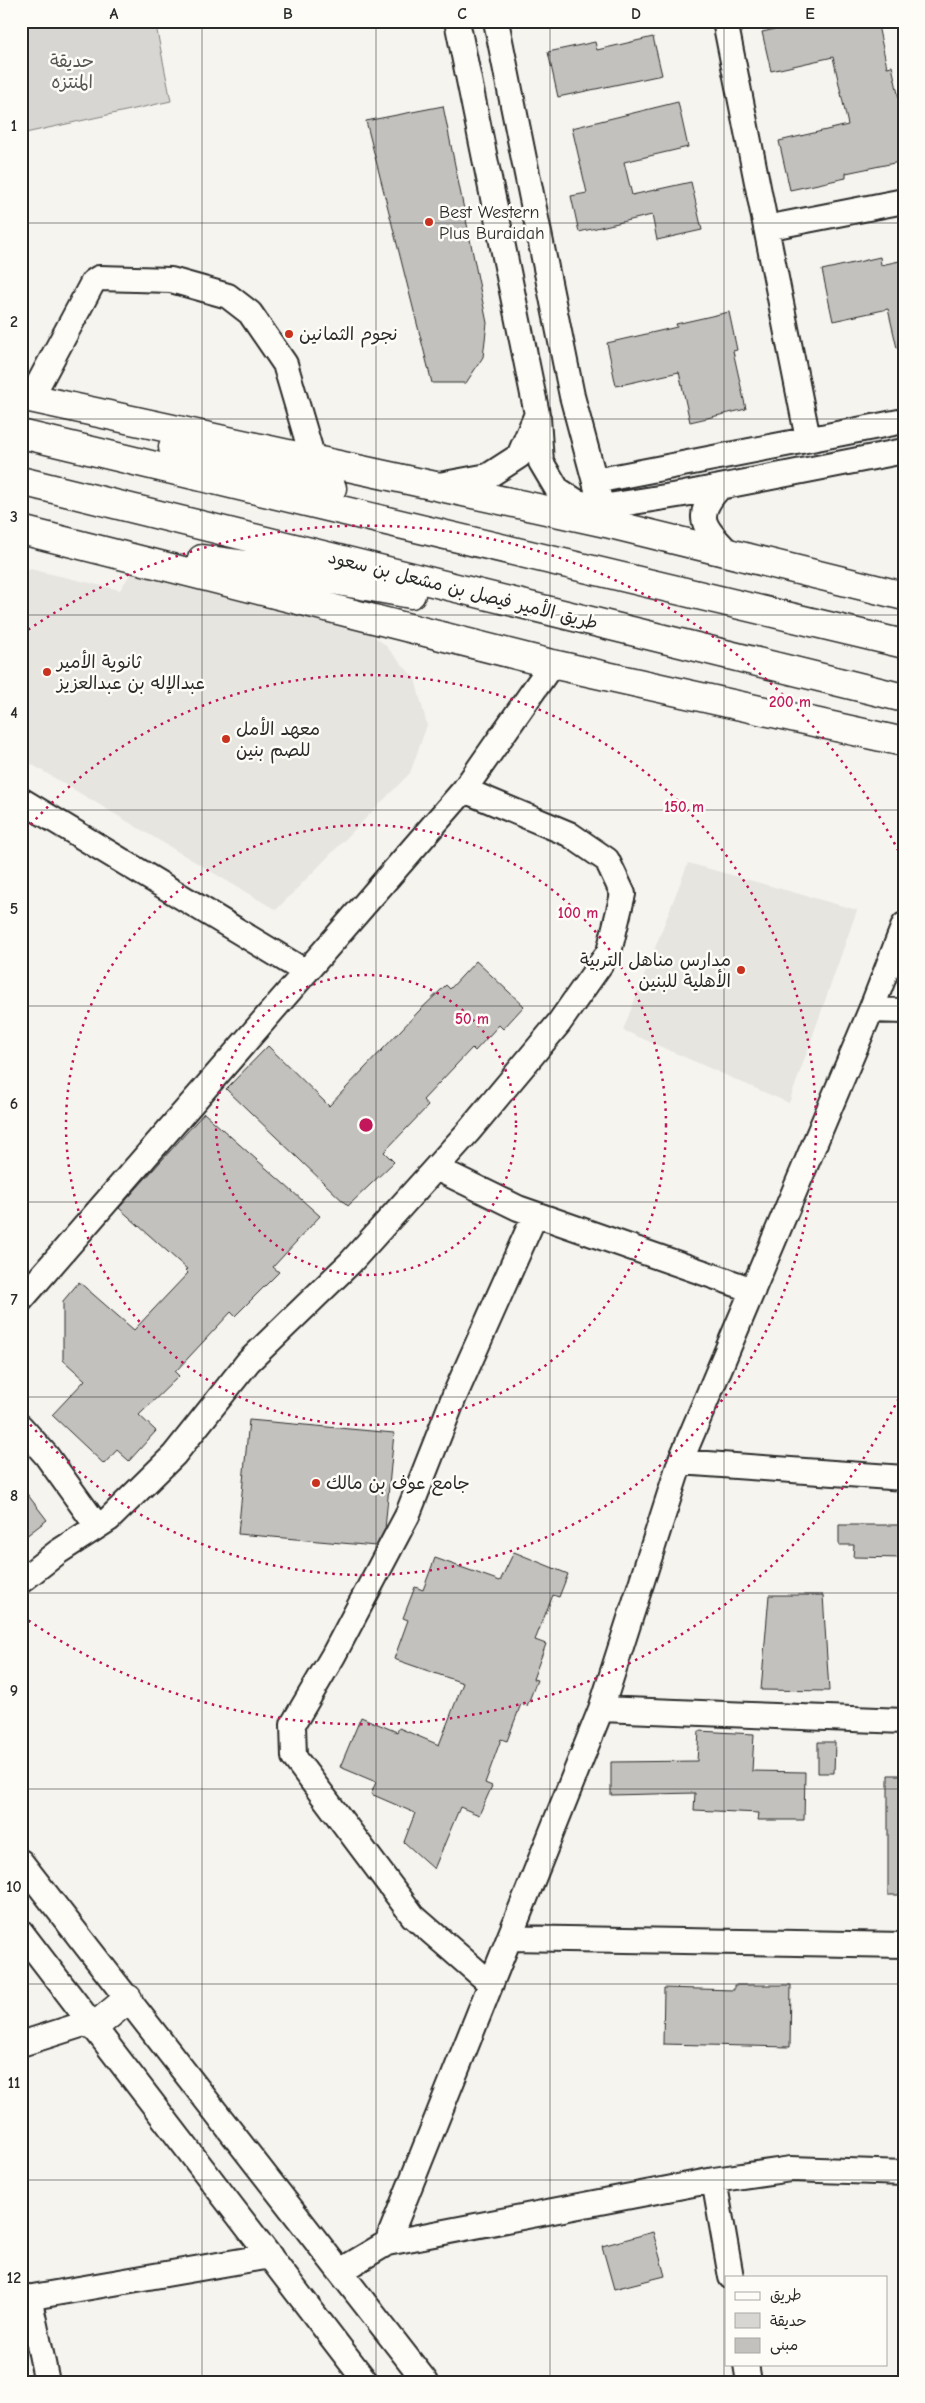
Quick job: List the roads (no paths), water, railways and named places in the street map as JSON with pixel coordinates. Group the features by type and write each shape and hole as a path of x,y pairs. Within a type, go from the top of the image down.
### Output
{"main road":[{"path":"25,401 313,459 436,486 604,515 728,552 904,596"},
{"path":"25,401 434,514 572,564"},
{"path":"21,434 904,644"},
{"name":"طريق الأمير فيصل بن مشعل بن سعود","path":"21,482 904,698"},
{"path":"21,530 552,664 904,742"},
{"path":"84,545 261,567 398,592 568,616"},
{"path":"92,2024 128,1999"}],"street":[{"path":"457,21 537,414 541,462 557,489 577,502 604,515 720,487 904,451"},
{"path":"496,21 572,396 604,515"},
{"path":"725,21 808,439"},
{"path":"766,228 904,200"},
{"path":"25,401 93,282 99,278 171,280 228,296 250,313 285,364 313,459"},
{"path":"436,486 488,476 519,456 537,414"},
{"path":"595,481 904,421"},
{"path":"720,487 712,495 704,511 707,531 728,552"},
{"path":"21,1300 464,790 552,664"},
{"path":"21,1581 58,1552 109,1519 174,1455 248,1362 350,1264 436,1168 559,1023 609,952 623,894 607,860 569,834 464,790"},
{"path":"21,800 306,972"},
{"path":"387,2243 601,1709 680,1462 871,1010 904,925"},
{"path":"871,1010 904,1011"},
{"path":"436,1168 518,1208 753,1290"},
{"path":"491,1984 413,1916 294,1757 293,1724 333,1656 407,1516 454,1397 536,1214"},
{"path":"21,1427 46,1455 97,1526"},
{"path":"680,1462 904,1478"},
{"path":"601,1709 904,1721"},
{"path":"21,1862 426,2382"},
{"path":"21,1932 366,2382"},
{"path":"510,1938 904,1945"},
{"path":"21,2044 92,2024"},
{"path":"340,2271 387,2243 714,2180 791,2169 904,2173"},
{"path":"714,2180 730,2276"},
{"path":"47,2382 25,2298 270,2256"},
{"path":"746,2366 749,2382"}],"place":[{"name":"Best Western Plus Buraidah","path":"429,222"},
{"name":"نجوم الثمانين","path":"289,334"},
{"name":"ثانوية الأمير عبدالإله بن عبدالعزيز","path":"47,672"},
{"name":"معهد الأمل للصم بنين","path":"226,739"},
{"name":"مدارس مناهل التربية الأهلية للبنين","path":"741,970"},
{"name":"جامع عوف بن مالك","path":"316,1483"}],"park label":[{"name":"حديقة المنتزه","path":"72,71"}]}
